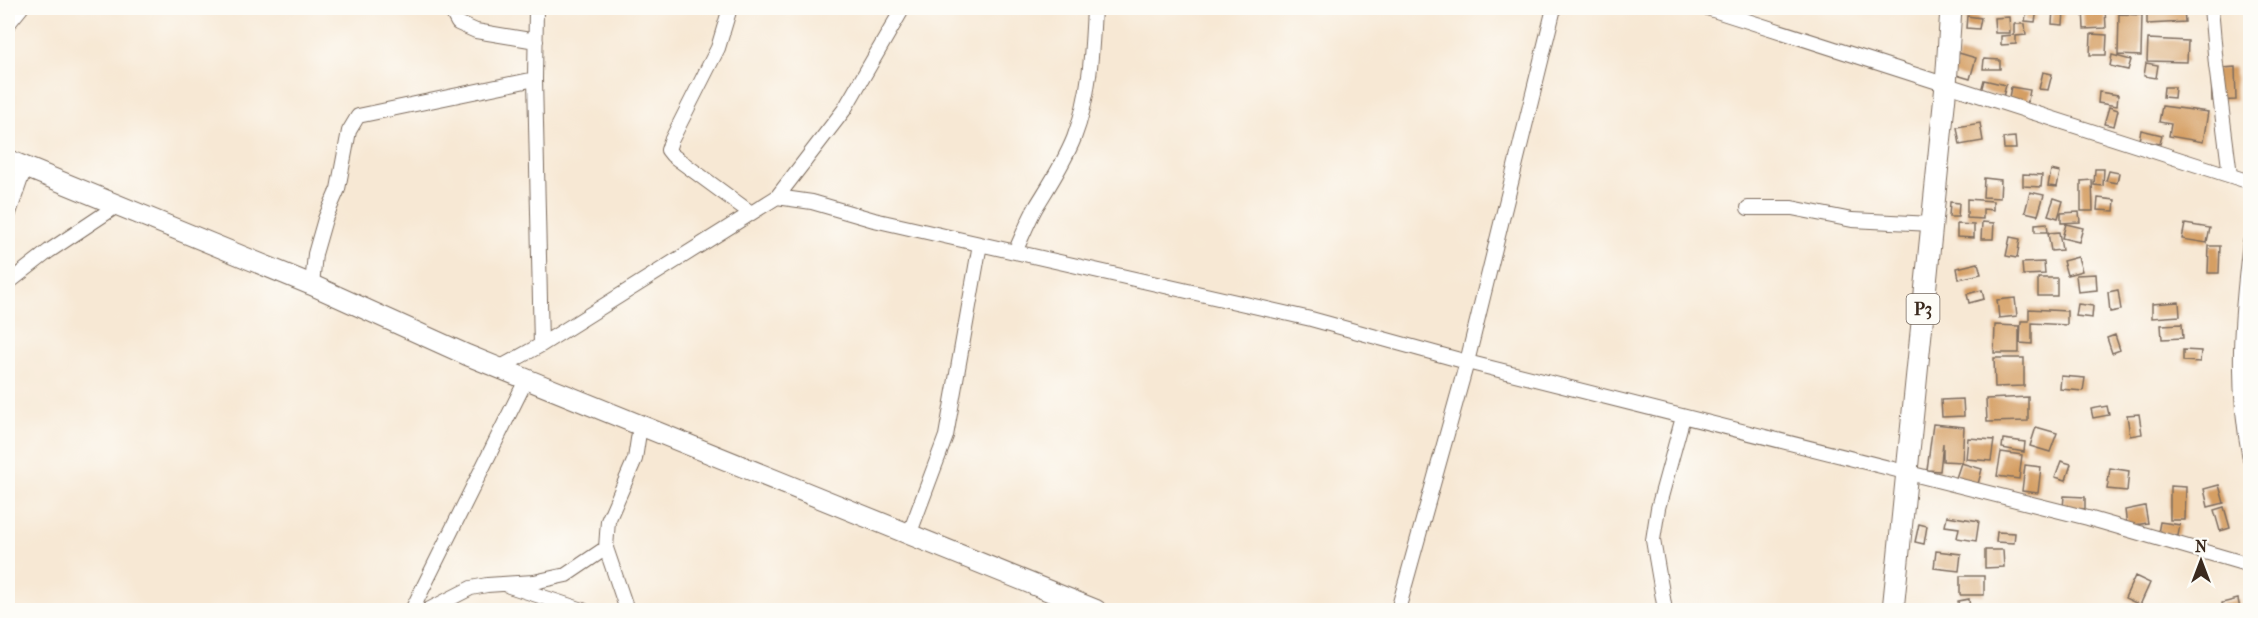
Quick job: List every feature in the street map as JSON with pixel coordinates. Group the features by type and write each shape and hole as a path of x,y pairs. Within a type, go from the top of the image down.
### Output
{"main road":[{"name":"P3","path":"1893,610 1946,85 1951,8"},
{"path":"16,164 312,285 467,356 1095,610"}],"street":[{"path":"8,24 21,8"},
{"path":"450,8 458,23 476,31 536,41"},
{"path":"536,8 535,79 542,345"},
{"path":"730,8 718,48 671,141 669,150 672,155 751,213"},
{"path":"499,368 542,345 777,197 844,110 903,8"},
{"path":"1015,252 1035,208 1057,174 1074,140 1083,110 1091,64 1094,8"},
{"path":"1398,610 1467,362 1554,8"},
{"path":"1707,8 2250,182"},
{"path":"2211,8 2230,175"},
{"path":"312,285 315,254 325,219 338,189 349,131 358,116 535,79"},
{"path":"8,216 16,164"},
{"path":"777,197 812,202 874,220 1311,319 1467,362 2088,518 2250,565"},
{"path":"8,283 50,251 118,205"},
{"path":"1748,208 1792,208 1852,220 1932,224"},
{"path":"2250,242 2241,335 2243,421 2250,459"},
{"path":"909,535 946,436 980,244"},
{"path":"412,610 526,380"},
{"path":"1665,610 1653,540 1658,508 1683,417"},
{"path":"627,610 606,548 608,521 635,459 640,426"},
{"path":"428,610 471,588 534,582 566,575 606,548"},
{"path":"502,584 583,610"}],"building":[{"path":"2053,8 2073,8 2073,12 2064,11 2063,25 2052,24"},
{"path":"2083,8 2105,8 2106,28 2084,29"},
{"path":"2147,8 2184,8 2185,22 2147,24"},
{"path":"2027,9 2037,10 2035,22 2025,21"},
{"path":"2119,14 2142,15 2141,56 2118,55"},
{"path":"1967,16 1981,18 1979,29 1966,28"},
{"path":"2009,17 2010,33 1995,33 1994,18"},
{"path":"2014,24 2025,24 2026,35 2016,36 2016,44 2001,45 2001,36 2014,35"},
{"path":"2091,34 2107,35 2106,55 2090,55"},
{"path":"2148,39 2188,41 2187,62 2147,61"},
{"path":"1959,53 1976,58 1970,79 1953,74"},
{"path":"2112,55 2131,60 2128,70 2110,66"},
{"path":"1984,59 2000,60 2000,69 1983,69"},
{"path":"2146,63 2158,65 2156,78 2144,76"},
{"path":"2235,67 2236,100 2212,101 2211,69"},
{"path":"2043,72 2052,74 2048,90 2039,89"},
{"path":"1984,80 2006,85 2003,97 1981,91"},
{"path":"2011,87 2030,90 2027,106 2008,102"},
{"path":"2164,87 2175,87 2174,98 2163,97"},
{"path":"2099,92 2118,95 2117,106 2098,103"},
{"path":"2162,106 2208,112 2203,142 2169,136 2171,124 2159,122"},
{"path":"2109,107 2118,110 2114,126 2104,124"},
{"path":"1980,123 1983,141 1960,145 1957,127"},
{"path":"2141,130 2162,135 2160,144 2139,140"},
{"path":"2015,137 2016,149 2004,149 2003,138"},
{"path":"2095,169 2104,169 2103,186 2094,185"},
{"path":"2051,170 2060,172 2057,187 2048,186"},
{"path":"2109,171 2119,173 2117,183 2106,181"},
{"path":"2023,174 2042,175 2041,187 2023,186"},
{"path":"1984,178 2001,180 2000,198 1983,197"},
{"path":"2092,180 2093,211 2081,211 2081,181"},
{"path":"2030,192 2044,195 2038,215 2025,212"},
{"path":"2054,198 2063,201 2058,218 2048,215"},
{"path":"2098,198 2115,200 2114,211 2097,210"},
{"path":"1967,199 1993,201 1993,210 1983,209 1983,219 1967,218"},
{"path":"1950,202 1959,203 1958,217 1949,217"},
{"path":"2079,212 2080,222 2061,223 2061,213"},
{"path":"1982,222 1994,223 1993,239 1981,239"},
{"path":"2047,223 2048,232 2035,232 2035,224"},
{"path":"1957,224 1974,225 1974,238 1957,237"},
{"path":"2066,224 2083,228 2079,242 2062,238"},
{"path":"2185,224 2210,228 2207,243 2182,239"},
{"path":"2059,232 2062,250 2051,251 2048,233"},
{"path":"2010,237 2020,239 2017,258 2006,256"},
{"path":"2209,246 2220,246 2219,273 2208,273"},
{"path":"2078,257 2082,271 2067,275 2063,261"},
{"path":"2044,262 2045,274 2023,275 2022,263"},
{"path":"1978,263 1981,274 1959,279 1957,268"},
{"path":"2096,274 2097,290 2078,292 2076,275"},
{"path":"2038,278 2057,278 2057,296 2038,296"},
{"path":"1982,290 1984,299 1969,303 1967,294"},
{"path":"2118,290 2121,310 2110,312 2108,292"},
{"path":"2015,298 2017,316 1999,318 1997,300"},
{"path":"2179,302 2180,316 2152,318 2152,304"},
{"path":"2078,304 2093,306 2092,318 2076,316"},
{"path":"2029,309 2067,311 2067,325 2032,323 2032,344 2020,343 2021,321 2029,321"},
{"path":"2182,324 2183,338 2162,339 2161,325"},
{"path":"1995,325 2019,326 2019,353 1994,353"},
{"path":"2115,335 2120,350 2112,353 2107,338"},
{"path":"2183,350 2201,351 2200,362 2183,361"},
{"path":"1994,358 2024,358 2024,386 1995,387"},
{"path":"2061,376 2085,378 2083,391 2060,389"},
{"path":"2028,397 2028,421 1987,422 1986,399"},
{"path":"1963,399 1964,416 1942,417 1941,400"},
{"path":"2107,406 2109,415 2093,418 2091,409"},
{"path":"2139,414 2142,434 2130,436 2127,415"},
{"path":"1933,424 1964,427 1962,462 1943,461 1943,443 1940,471 1927,470"},
{"path":"2036,427 2057,433 2050,452 2030,446"},
{"path":"1968,438 1994,440 1991,461 1966,459"},
{"path":"2003,439 2025,442 2024,452 2002,448"},
{"path":"2001,452 2022,455 2019,479 1997,476"},
{"path":"2061,461 2071,464 2066,480 2055,477"},
{"path":"1961,463 1982,469 1978,484 1956,478"},
{"path":"2025,465 2041,467 2038,493 2022,491"},
{"path":"2110,468 2129,471 2127,491 2107,489"},
{"path":"2219,485 2224,503 2208,507 2204,489"},
{"path":"2170,486 2186,487 2185,520 2170,520"},
{"path":"2064,496 2085,497 2085,509 2063,508"},
{"path":"2145,506 2148,523 2127,526 2125,510"},
{"path":"2224,507 2230,528 2220,531 2214,510"},
{"path":"1947,516 1979,521 1976,541 1957,538 1959,528 1945,526"},
{"path":"2160,522 2180,525 2178,536 2158,533"},
{"path":"1919,524 1927,526 1924,544 1915,542"},
{"path":"1997,532 2015,533 2014,543 1996,542"},
{"path":"1985,550 2003,550 2004,567 1985,568"},
{"path":"1936,551 1961,554 1959,571 1934,568"},
{"path":"1960,576 1984,576 1984,595 1960,595"},
{"path":"2135,576 2150,583 2140,605 2125,598"},
{"path":"1969,599 1970,610 1959,610 1958,601"},
{"path":"2238,599 2240,609 2223,610 2222,603"}]}
